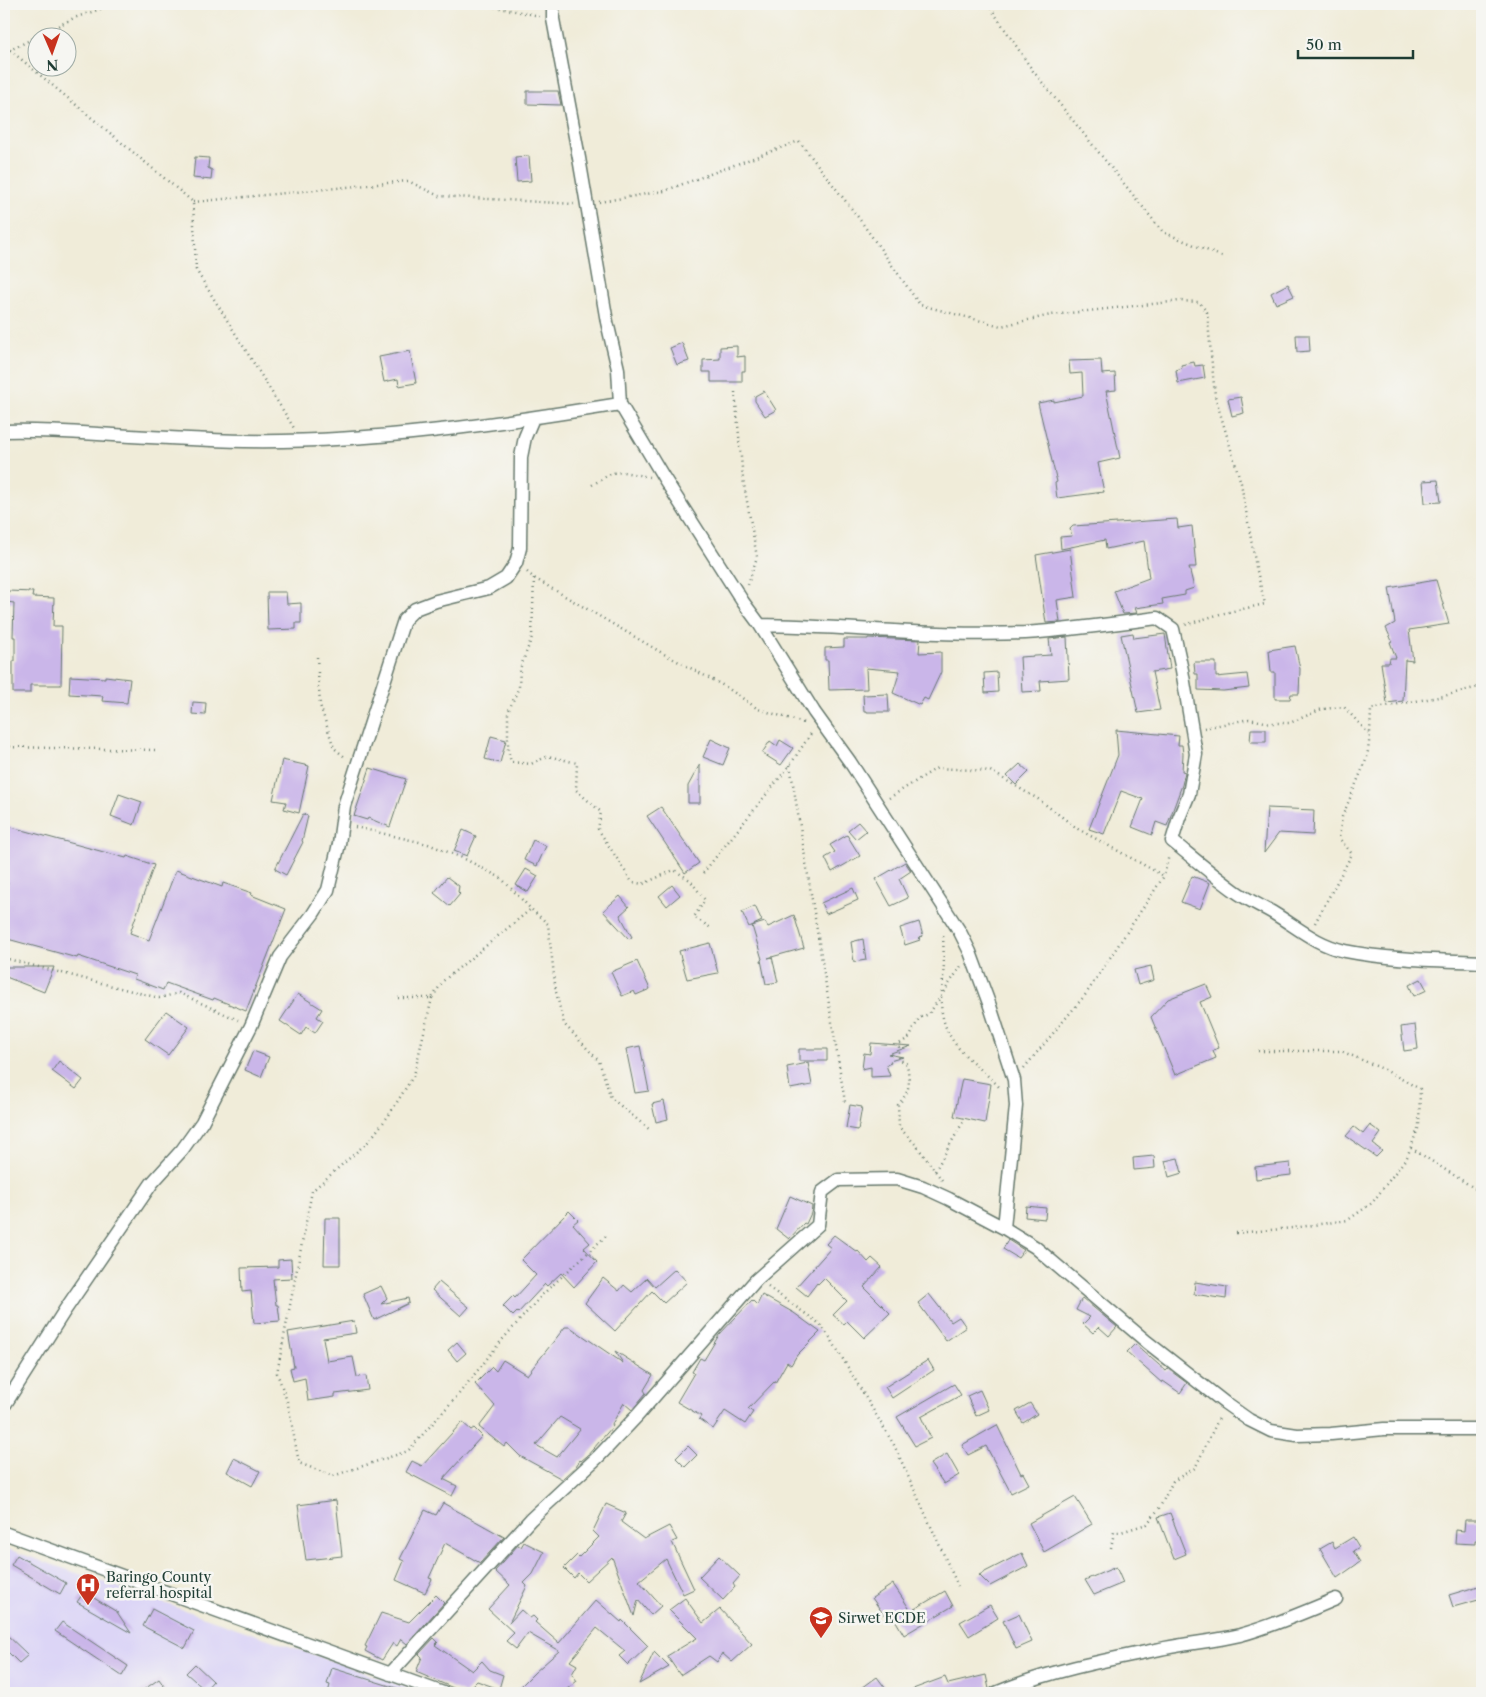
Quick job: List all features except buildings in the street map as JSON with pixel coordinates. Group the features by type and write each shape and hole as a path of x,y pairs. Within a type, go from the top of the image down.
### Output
{"street":[{"path":"553,4 553,19 607,322 618,369 620,404 742,602 760,625 814,712 850,762 960,932 970,952 1014,1080 1016,1106 1004,1228"},
{"path":"4,432 61,432 245,441 325,440 404,434 533,418 620,404"},
{"path":"4,1406 65,1310 152,1183 182,1150 202,1122 251,1026 280,957 328,890 336,860 344,806 404,620 415,609 436,601 489,588 506,578 516,563 520,538 521,457 525,437 533,418"},
{"path":"760,625 905,632 1025,633 1157,618 1173,629 1196,754 1189,794 1178,818 1172,841 1236,892 1322,944 1344,951 1370,955 1482,962"},
{"path":"390,1674 530,1519 599,1456 637,1416 756,1280 818,1225 822,1192 838,1180 897,1179 923,1187 1004,1228 1035,1247 1146,1342 1225,1403 1249,1420 1271,1432 1297,1435 1384,1429 1482,1428"},
{"path":"4,1533 443,1693"},
{"path":"996,1693 1081,1666 1239,1635 1274,1625 1336,1599"}],"path":[{"path":"4,52 74,18 115,4"},
{"path":"355,4 429,4"},
{"path":"480,4 553,19"},
{"path":"988,4 1033,71 1163,232 1223,257"},
{"path":"10,50 192,202 408,181 439,196 587,205 664,191 798,141 858,217 920,305 1001,326 1051,314 1180,301 1200,302 1207,312 1215,396 1241,483 1256,567 1265,604 1220,614 1173,629"},
{"path":"192,202 196,270 302,440"},
{"path":"736,392 743,479 757,557 742,602"},
{"path":"592,485 612,473 623,472 642,477 664,478"},
{"path":"516,563 534,578 664,654 726,687 758,709 806,723"},
{"path":"534,578 532,637 520,669 519,687 508,712 508,750 511,762 531,764 548,756 577,763 576,790 601,812 598,829 632,882 643,884 674,870 690,880 705,900 694,917 711,928"},
{"path":"317,657 320,705 334,748 357,768"},
{"path":"1307,936 1352,854 1340,838 1342,817 1367,758 1371,709 1444,696 1482,686"},
{"path":"1193,731 1249,719 1270,723 1290,723 1322,709 1344,707 1370,735"},
{"path":"703,874 790,765 816,726 814,712"},
{"path":"4,747 156,750"},
{"path":"790,765 845,1102"},
{"path":"877,805 937,768 990,771 1038,799 1078,829 1164,876"},
{"path":"341,824 428,844 465,859 501,878 530,909 548,924 556,992 564,1024 599,1061 611,1098 650,1130"},
{"path":"1014,1080 1086,994 1164,876 1172,841"},
{"path":"530,909 442,981 432,998 414,1075 394,1107 369,1140 312,1191 277,1373 288,1404 299,1463 333,1476 408,1451 543,1294 607,1235"},
{"path":"943,931 944,964 940,1000 945,1027 959,1050 996,1084 1016,1106"},
{"path":"948,1187 916,1145 899,1127 898,1104 905,1096 910,1082 907,1064 899,1059 899,1044 910,1037 919,1018 929,1014 970,952"},
{"path":"4,958 158,998 179,993 251,1026"},
{"path":"398,998 432,998"},
{"path":"1236,1233 1293,1228 1348,1220 1372,1203 1407,1156 1419,1126 1420,1088 1383,1069 1341,1051 1254,1051"},
{"path":"935,1171 963,1122"},
{"path":"1410,1148 1482,1193"},
{"path":"756,1280 762,1281 820,1324 831,1339 894,1445 958,1586"},
{"path":"1111,1548 1114,1532 1121,1532 1147,1524 1160,1507 1173,1481 1195,1468 1213,1433 1225,1403"}],"shaded area":[{"name":"Baringo County referral hospital","path":"4,1548 341,1664 421,1693 4,1693"}],"place":[{"name":"Baringo County referral hospital","path":"88,1606"},
{"name":"Sirwet ECDE","path":"821,1639"}]}
